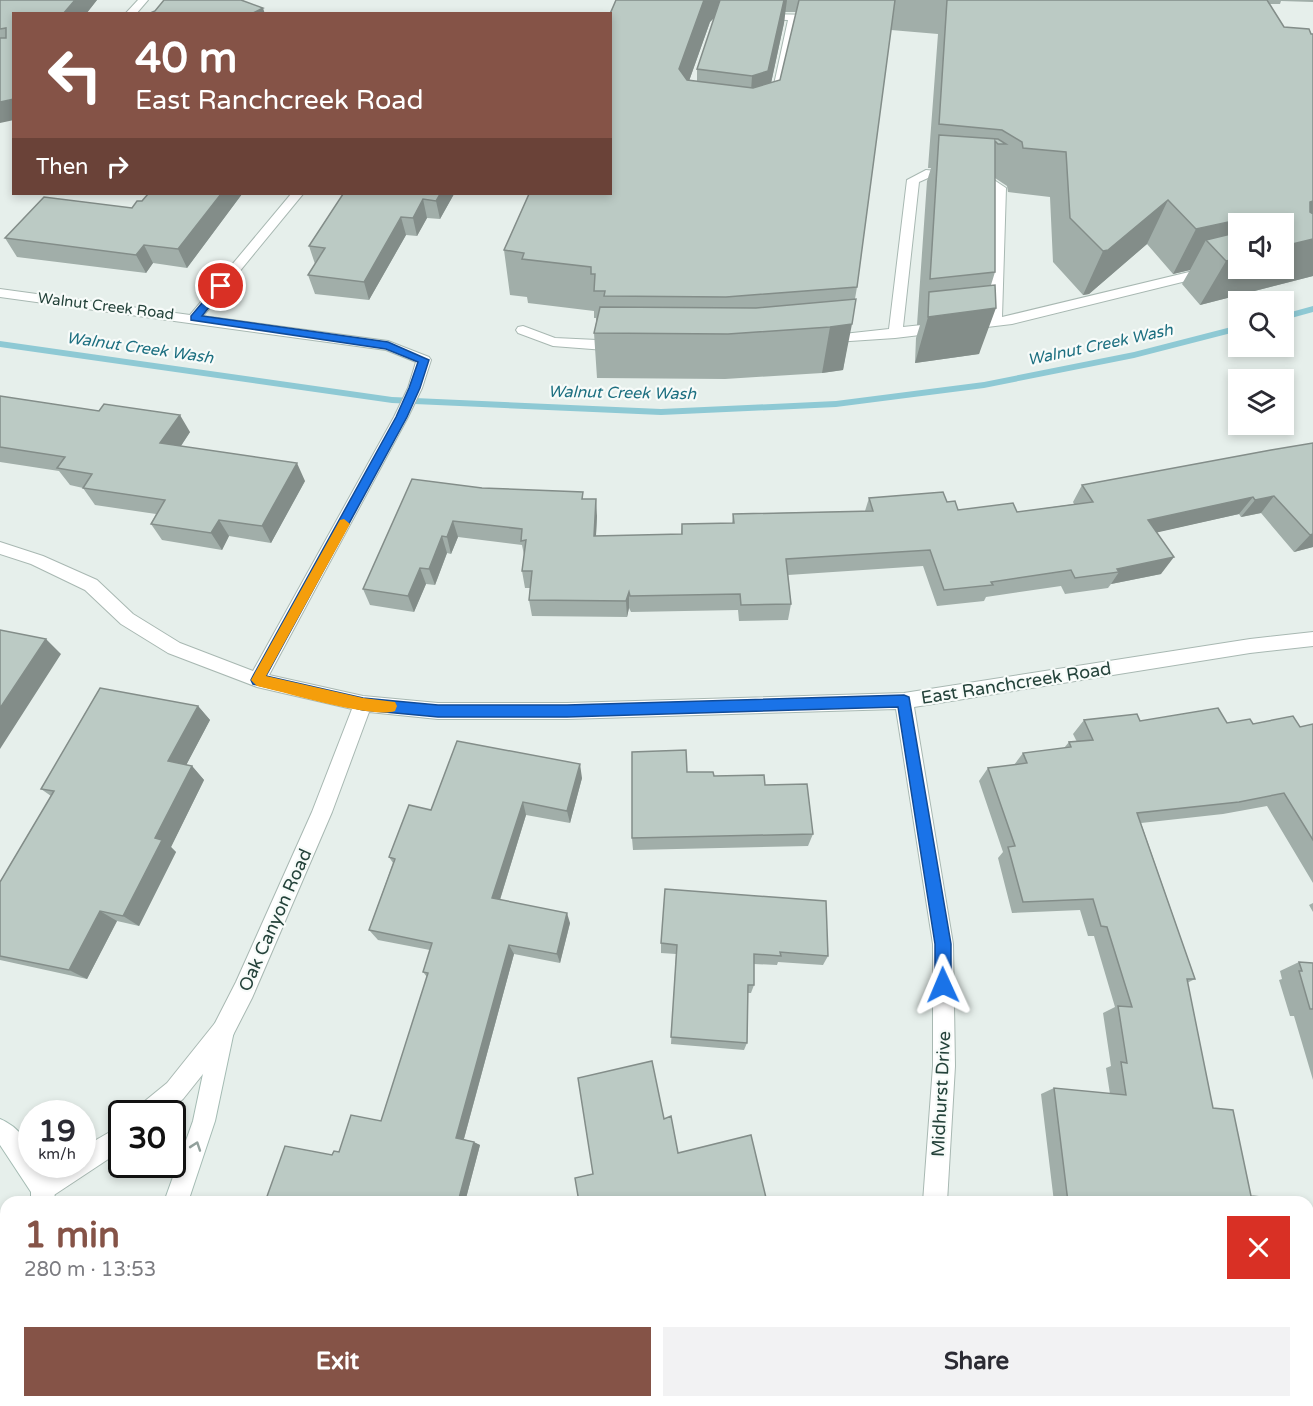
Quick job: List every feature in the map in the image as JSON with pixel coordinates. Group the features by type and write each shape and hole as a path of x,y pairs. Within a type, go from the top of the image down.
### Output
{"street":[{"path":"132,12 143,0"},
{"path":"748,16 828,19"},
{"path":"774,109 793,18"},
{"path":"895,334 913,180 926,174 988,180 1000,188 995,322"},
{"path":"195,318 296,195"},
{"path":"807,341 895,334 995,322 1148,288 1228,267"},
{"name":"Walnut Creek Road","path":"0,293 388,346 423,360 415,388 401,417 257,680"},
{"path":"523,330 553,342 637,346"},
{"name":"East Ranchcreek Road","path":"0,548 37,560 91,585 127,619 174,648 257,680 363,704 438,711 544,711 904,701 1250,646 1313,639"},
{"name":"Midhurst Drive","path":"904,701 943,944 944,1066 935,1196"},
{"name":"Oak Canyon Road","path":"164,1100 175,1091 223,1031 244,990 322,812 363,704"},
{"path":"178,1196 204,1121 223,1031"},
{"path":"0,1131 8,1134 43,1195 63,1178"}],"building":[{"path":"0,0 75,0 65,12 12,12 12,99 0,102 0,38 6,38 6,28 0,29"},
{"path":"164,0 241,0 263,8 255,12 153,12"},
{"path":"616,0 704,0 679,69 687,80 753,88 780,80 799,0 895,0 857,287 726,297 604,296 605,291 594,291 595,274 591,274 591,267 522,259 524,253 504,250 529,195 612,195 611,12"},
{"path":"720,0 784,0 768,71 752,76 697,69"},
{"path":"947,0 1267,0 1284,27 1309,29 1313,34 1313,201 1310,202 1310,212 1313,214 1313,239 1294,244 1294,213 1228,213 1228,222 1196,229 1168,200 1108,250 1103,251 1070,218 1066,152 1023,148 1022,142 1002,130 939,124"},
{"path":"939,135 998,139 1006,144 998,144 995,141 995,272 930,279"},
{"path":"147,195 220,195 178,249 144,245 136,255 5,238 44,197 132,208 137,201 142,201"},
{"path":"342,195 439,195 436,201 423,199 413,218 401,217 364,282 308,275 325,248 309,246"},
{"path":"1228,235 1228,261 1226,261 1206,240"},
{"path":"995,285 996,308 928,317 929,292"},
{"path":"856,299 852,324 830,327 728,334 594,333 600,307 756,308"},
{"path":"0,396 99,411 104,404 180,415 160,443 297,463 262,526 219,520 211,533 151,524 165,500 83,488 92,474 57,468 65,457 0,447"},
{"path":"1313,443 1313,534 1310,535 1274,496 1255,500 1253,497 1148,520 1174,557 1117,569 1119,572 1075,578 1071,570 991,582 993,585 944,590 930,550 786,559 791,604 741,605 740,594 630,596 629,592 626,601 529,600 532,571 522,571 526,540 521,541 522,529 453,521 447,537 442,536 429,569 420,568 408,596 363,589 412,479 482,488 583,492 582,499 596,499 594,536 682,534 682,524 734,523 733,514 873,511 869,498 943,492 947,502 955,501 958,510 1013,503 1017,512 1093,502 1082,485"},
{"path":"0,630 46,639 0,708"},
{"path":"100,688 198,706 168,761 192,766 155,838 162,840 123,916 100,911 69,970 0,956 0,882 54,791 41,789"},
{"path":"1218,708 1227,723 1250,719 1253,724 1293,716 1300,727 1313,724 1313,840 1284,793 1239,802 1137,813 1195,979 1187,979 1213,1108 1233,1110 1251,1196 1067,1196 1054,1088 1126,1095 1121,1062 1127,1063 1118,1006 1132,1007 1107,927 1101,926 1093,899 1023,902 1008,847 1015,846 988,768 1027,763 1023,753 1071,747 1069,742 1093,740 1084,720 1137,714 1140,721"},
{"path":"457,741 580,764 567,811 523,802 492,898 567,913 557,954 509,945 456,1138 474,1142 460,1196 267,1196 285,1146 332,1155 334,1151 339,1152 351,1115 381,1121 428,973 423,972 432,943 369,930 395,859 389,857 409,805 431,810"},
{"path":"686,750 687,772 713,772 714,776 764,775 765,785 807,784 813,834 632,838 632,752"},
{"path":"665,889 826,901 828,956 780,952 781,956 754,954 754,985 748,985 747,1043 671,1037 677,945 661,943"},
{"path":"1299,962 1313,963 1313,1009 1310,1009 1299,971 1302,971"},
{"path":"652,1061 664,1119 671,1116 678,1153 751,1135 766,1196 578,1196 575,1178 593,1174 578,1078"}],"waterway":[{"name":"Walnut Creek Wash","path":"1294,314 1313,309"},
{"name":"Walnut Creek Wash","path":"0,344 392,400 661,412 836,404 984,385 1134,355 1228,331"}],"slow traffic":[{"path":"344,524 257,680 363,704 390,706"}],"route":[{"path":"221,286 195,318 278,332 388,346 423,360 415,388 401,417 257,680 363,704 438,711 567,711 904,701 943,944 943,985"}]}
